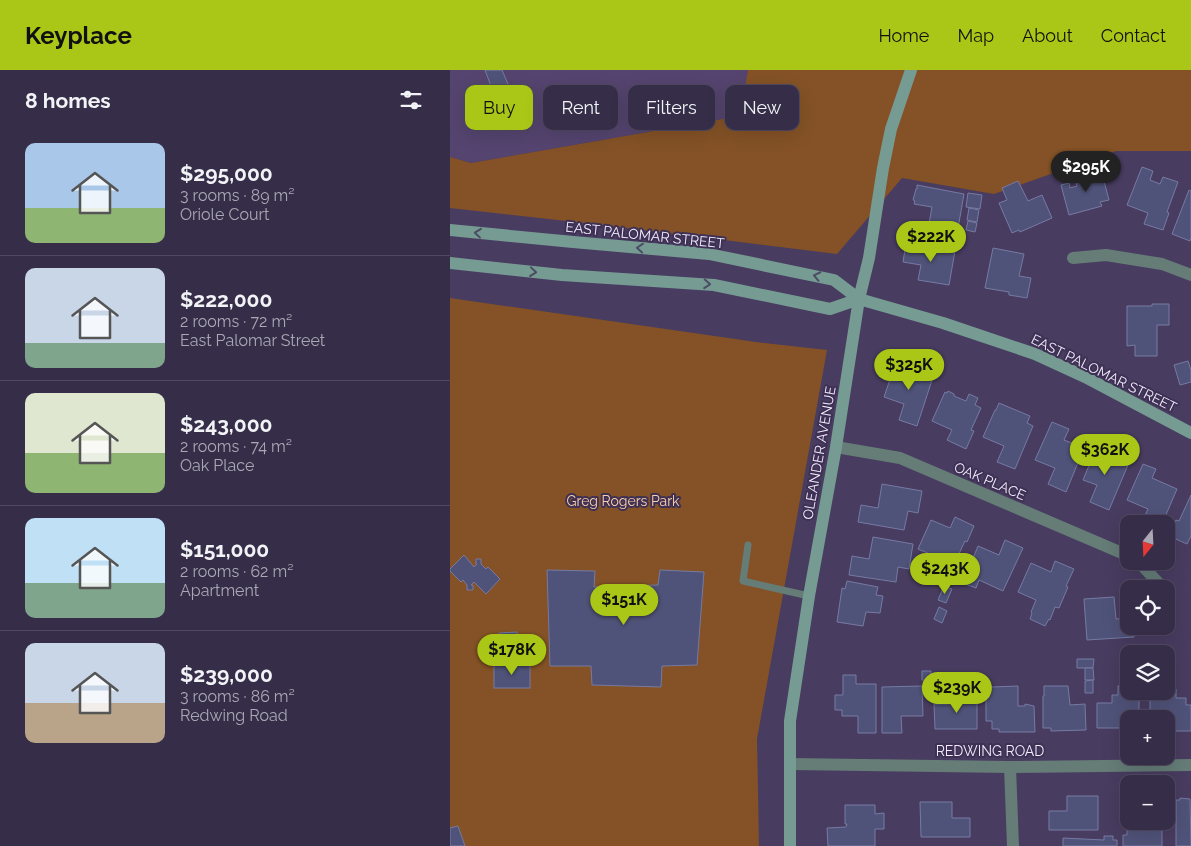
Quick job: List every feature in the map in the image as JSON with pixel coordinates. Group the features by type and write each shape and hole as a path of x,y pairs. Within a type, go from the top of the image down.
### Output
{"main road":[{"name":"OLEANDER AVENUE","path":"790,846 790,721 809,596 836,447 859,299 869,258 882,168 891,129 911,70"},
{"name":"EAST PALOMAR STREET","path":"450,230 563,242 709,254 834,280 859,299 943,322 1035,354 1191,433"},
{"path":"450,263 562,275 714,285 830,309 859,299"}],"street":[{"path":"1073,258 1106,255 1162,264 1191,275"},
{"name":"OAK PLACE","path":"836,447 900,458 1120,552"},
{"path":"1146,570 1156,580"},
{"name":"REDWING ROAD","path":"790,764 1010,767 1191,765"},
{"path":"1010,767 1013,846"}],"lane":[{"path":"748,545 743,581 809,596"}],"shaded area":[{"path":"450,70 748,70 746,85 725,85 725,119 715,121 715,85 628,85 628,130 661,130 471,163 450,157"}],"green space":[{"path":"748,70 1191,70 1191,151 1116,151 994,194 902,178 837,254 450,208 450,157 471,163 660,130 715,130 715,120 725,119 725,130 799,130 799,85 745,85"},
{"name":"Greg Rogers Park","path":"450,298 756,342 827,350 757,739 759,846 450,846"}],"building":[{"path":"485,70 502,70 508,84 491,85"},
{"path":"1142,167 1153,171 1150,180 1160,184 1163,177 1178,182 1167,212 1169,213 1163,230 1144,224 1148,213 1127,205"},
{"path":"1101,170 1109,200 1100,202 1102,206 1069,215 1061,185 1069,183 1070,188 1077,186 1075,178"},
{"path":"1018,181 1028,201 1042,195 1052,218 1020,232 1019,230 1012,233 999,203 1007,200 1002,188"},
{"path":"917,185 964,194 957,234 954,234 954,237 938,234 939,231 929,231 932,207 914,204 915,201 913,200"},
{"path":"1189,190 1191,191 1190,241 1172,234"},
{"path":"968,193 982,195 980,209 966,207"},
{"path":"969,208 979,210 977,222 967,220"},
{"path":"968,221 977,223 975,232 966,230"},
{"path":"906,243 955,251 949,285 918,280 921,265 903,262"},
{"path":"993,248 1024,254 1019,276 1031,278 1027,298 1009,295 1009,292 985,288"},
{"path":"1152,304 1169,304 1169,325 1157,325 1157,356 1135,356 1135,345 1127,346 1127,306 1152,306"},
{"path":"897,359 917,367 915,373 921,375 920,378 924,379 927,371 934,374 917,426 899,420 904,404 884,397"},
{"path":"1188,361 1191,370 1191,382 1180,385 1174,365"},
{"path":"948,391 966,401 969,394 978,398 975,405 981,408 971,430 974,431 966,449 947,440 952,430 932,421 945,392 947,393"},
{"path":"999,403 1030,416 1027,423 1033,426 1015,469 997,462 1004,446 983,437"},
{"path":"1052,422 1069,429 1064,440 1084,448 1066,492 1048,484 1055,468 1035,460"},
{"path":"1102,443 1118,450 1114,459 1128,465 1109,510 1090,502 1097,485 1083,480 1095,451 1098,452"},
{"path":"1143,464 1156,469 1152,478 1177,489 1166,515 1145,515 1148,509 1127,500"},
{"path":"882,484 922,491 918,513 908,511 904,530 858,522 861,505 878,508"},
{"path":"1191,495 1191,536 1187,544 1175,539 1175,522 1176,520 1179,521"},
{"path":"955,517 974,526 943,586 933,581 936,573 934,572 940,558 918,549 931,520 950,528"},
{"path":"873,537 913,544 909,569 898,567 896,582 849,575 852,556 869,559"},
{"path":"1005,540 1023,548 1003,591 979,580 976,588 963,583 978,546 999,555"},
{"path":"464,555 474,567 477,564 476,559 481,559 481,564 486,569 488,567 500,579 486,594 474,582 471,585 473,585 473,590 467,590 467,585 463,580 461,582 450,571"},
{"path":"1055,561 1074,569 1059,608 1055,607 1050,620 1045,626 1030,619 1036,600 1018,592 1031,563 1051,572"},
{"path":"547,570 595,571 594,587 658,585 660,570 704,572 697,665 662,666 661,687 592,685 591,666 550,666"},
{"path":"847,581 878,587 876,595 883,596 880,613 866,612 863,626 837,622 842,588 845,589"},
{"path":"944,586 952,589 946,603 938,600"},
{"path":"1114,597 1116,619 1120,619 1120,635 1134,635 1134,637 1087,640 1084,599"},
{"path":"939,607 947,611 942,623 934,619"},
{"path":"517,632 517,645 499,646 499,633"},
{"path":"499,649 524,649 524,654 529,653 529,663 499,663"},
{"path":"1077,659 1094,659 1093,668 1077,668"},
{"path":"494,664 530,664 530,688 494,688"},
{"path":"1085,668 1093,668 1094,680 1085,680"},
{"path":"922,671 931,671 931,681 922,680"},
{"path":"843,675 856,675 856,684 876,684 876,733 858,733 858,716 842,716 842,710 835,710 835,695 843,695"},
{"path":"1093,680 1093,693 1085,693 1085,681"},
{"path":"922,686 923,716 901,716 902,733 882,733 882,687"},
{"path":"1018,686 1018,706 1025,706 1025,704 1034,706 1035,732 999,732 999,729 992,729 992,721 986,721 986,697 989,697 989,688"},
{"path":"1044,686 1068,686 1070,705 1085,704 1086,730 1051,731 1051,728 1043,728"},
{"path":"1118,686 1120,686 1120,700 1139,700 1139,710 1120,710 1120,728 1097,728 1097,703 1112,703 1112,695 1118,695"},
{"path":"1176,689 1176,698 1186,698 1186,705 1191,705 1191,731 1175,731 1175,710 1150,710 1150,700 1175,700"},
{"path":"950,696 977,696 977,729 935,729 934,704 950,704"},
{"path":"1067,796 1098,796 1098,830 1049,830 1049,811 1067,811"},
{"path":"1180,798 1190,799 1191,846 1176,846 1176,800 1180,800"},
{"path":"920,802 952,802 952,818 970,818 970,837 921,837"},
{"path":"845,805 875,805 875,814 884,813 884,829 875,829 875,846 828,846 827,828 846,827"},
{"path":"458,826 465,846 450,846 450,828"},
{"path":"1127,830 1162,830 1162,846 1123,846 1123,835 1127,835"},
{"path":"1104,836 1113,836 1113,840 1117,840 1117,846 1063,846 1063,838 1104,840"}]}
